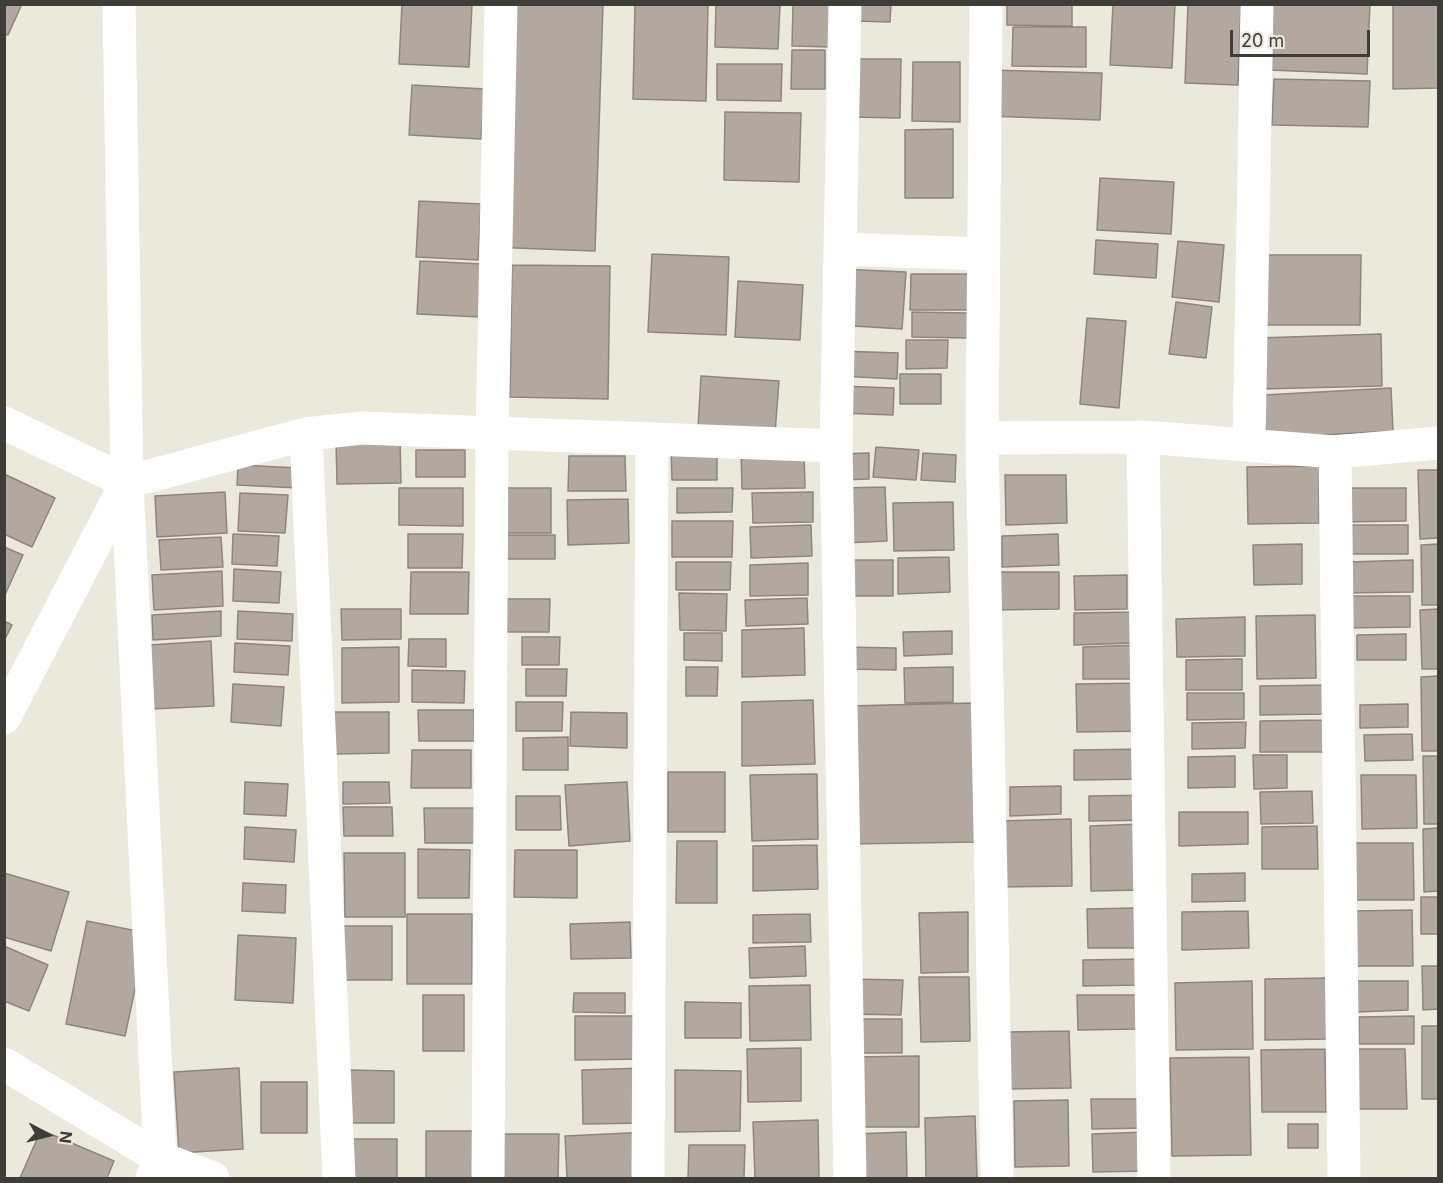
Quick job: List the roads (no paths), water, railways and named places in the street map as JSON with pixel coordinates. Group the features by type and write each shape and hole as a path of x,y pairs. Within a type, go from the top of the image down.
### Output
{"street":[{"path":"119,4 127,482 156,1168"},
{"path":"488,1179 492,433 501,4"},
{"path":"845,4 836,446 850,1179"},
{"path":"986,4 982,438 997,1179"},
{"path":"1249,443 1257,4"},
{"path":"840,249 983,254"},
{"path":"4,423 127,482 306,434 362,428 836,446"},
{"path":"306,434 339,1179"},
{"path":"982,438 1143,437 1249,443 1335,452 1438,443"},
{"path":"1143,437 1154,1179"},
{"path":"648,1179 652,439"},
{"path":"1335,452 1344,1179"},
{"path":"4,718 127,482"},
{"path":"4,1064 156,1168 213,1179"}]}
